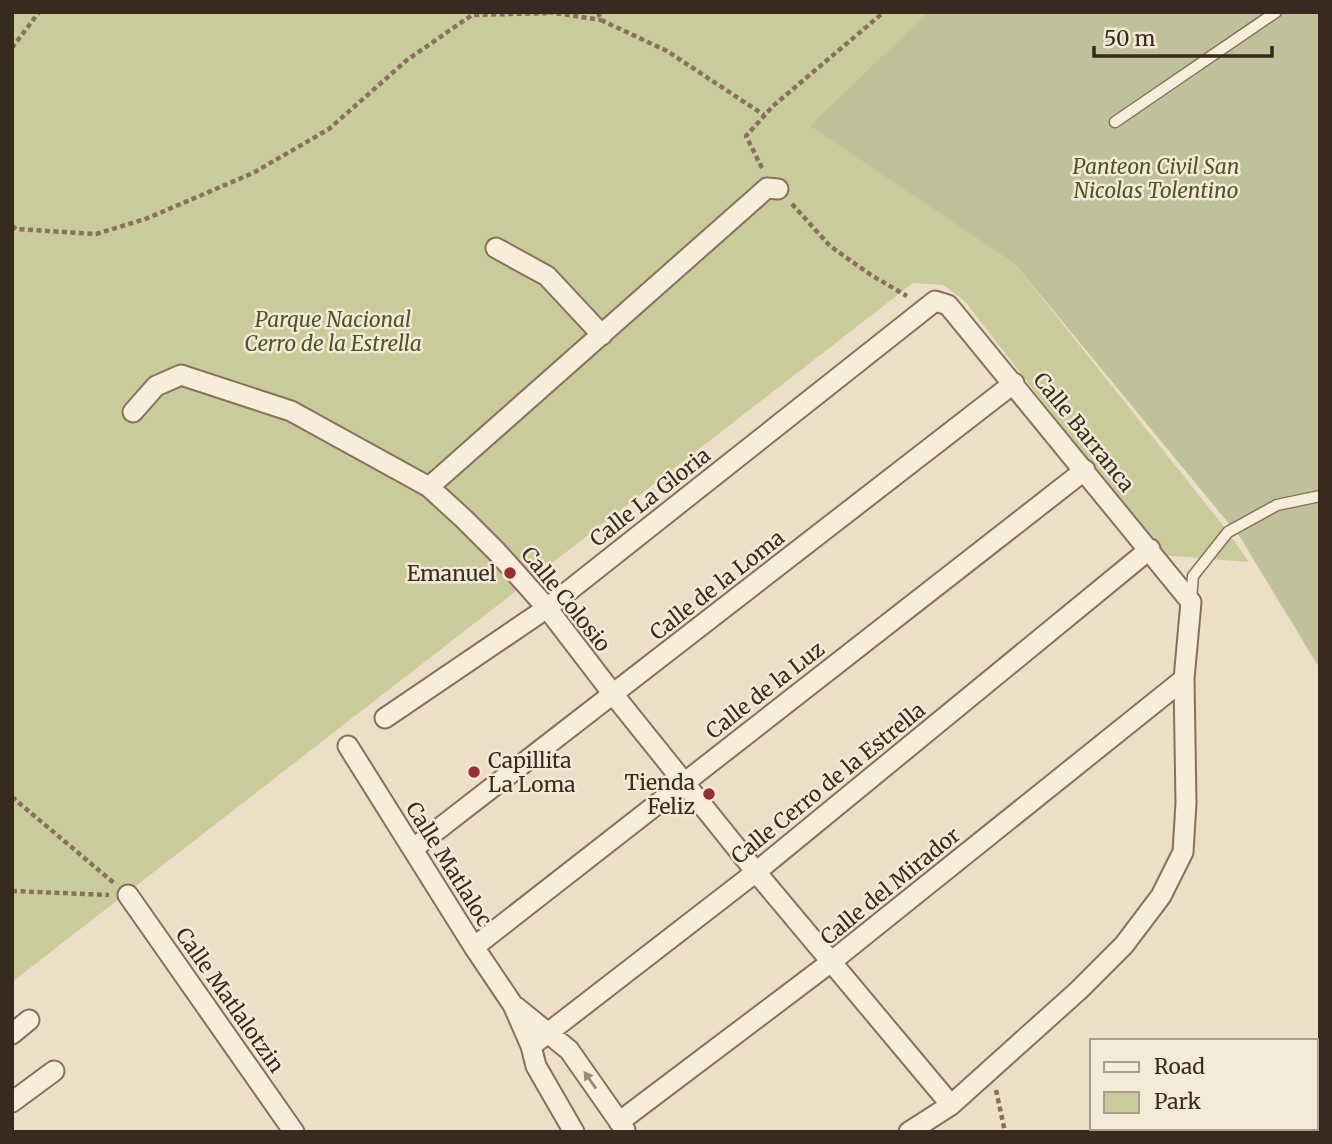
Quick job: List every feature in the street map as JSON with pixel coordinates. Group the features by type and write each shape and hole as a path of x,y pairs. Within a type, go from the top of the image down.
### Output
{"street":[{"path":"429,488 767,188 778,189"},
{"path":"496,248 547,276 602,335"},
{"name":"Calle Barranca","path":"933,302 948,304 1191,602"},
{"name":"Calle La Gloria","path":"385,718 547,608 933,302"},
{"name":"Calle Colosio","path":"133,412 156,386 181,374 290,411 429,488 498,552 547,608 756,872 951,1105"},
{"name":"Calle de la Loma","path":"414,848 1014,383"},
{"name":"Calle de la Luz","path":"474,947 1085,470"},
{"name":"Calle Cerro de la Estrella","path":"531,1046 756,872 1150,550"},
{"path":"909,1132 951,1105 1079,990 1124,945 1161,895 1183,852 1186,803 1184,679 1191,602"},
{"name":"Calle del Mirador","path":"623,1127 1184,679"},
{"name":"Calle Matlaloc","path":"348,746 474,947 513,1004 531,1046 536,1066 573,1132"},
{"name":"Calle Matlalotzin","path":"128,895 294,1132"},
{"name":"Calle Matlaloc","path":"513,1004 569,1050 623,1127"},
{"path":"12,1034 29,1020"},
{"path":"12,1101 54,1071"}],"lane":[{"path":"1115,122 1276,12"},
{"path":"1191,602 1193,576 1228,532 1277,505 1320,496"}],"path":[{"path":"12,48 39,12"},
{"path":"598,12 601,20"},
{"path":"884,12 764,115 746,136 761,166 778,189 830,246 915,301 933,302"},
{"path":"12,226 16,229 96,234 148,218 253,173 329,129 407,60 472,15 549,13 601,20 667,51 764,115"},
{"path":"12,797 128,895"},
{"path":"13,891 128,895"},
{"path":"991,1069 1005,1132"}],"green space":[{"name":"Parque Nacional Cerro de la Estrella","path":"12,12 928,12 811,126 1015,264 1225,528 1249,562 1161,555 964,300 943,285 913,283 12,982"},
{"name":"Panteon Civil San Nicolas Tolentino","path":"928,12 1320,12 1320,669 1240,537 1015,264 810,126"}],"place":[{"name":"Emanuel","path":"510,573"},
{"name":"Capillita La Loma","path":"474,772"},
{"name":"Tienda Feliz","path":"709,794"}]}
